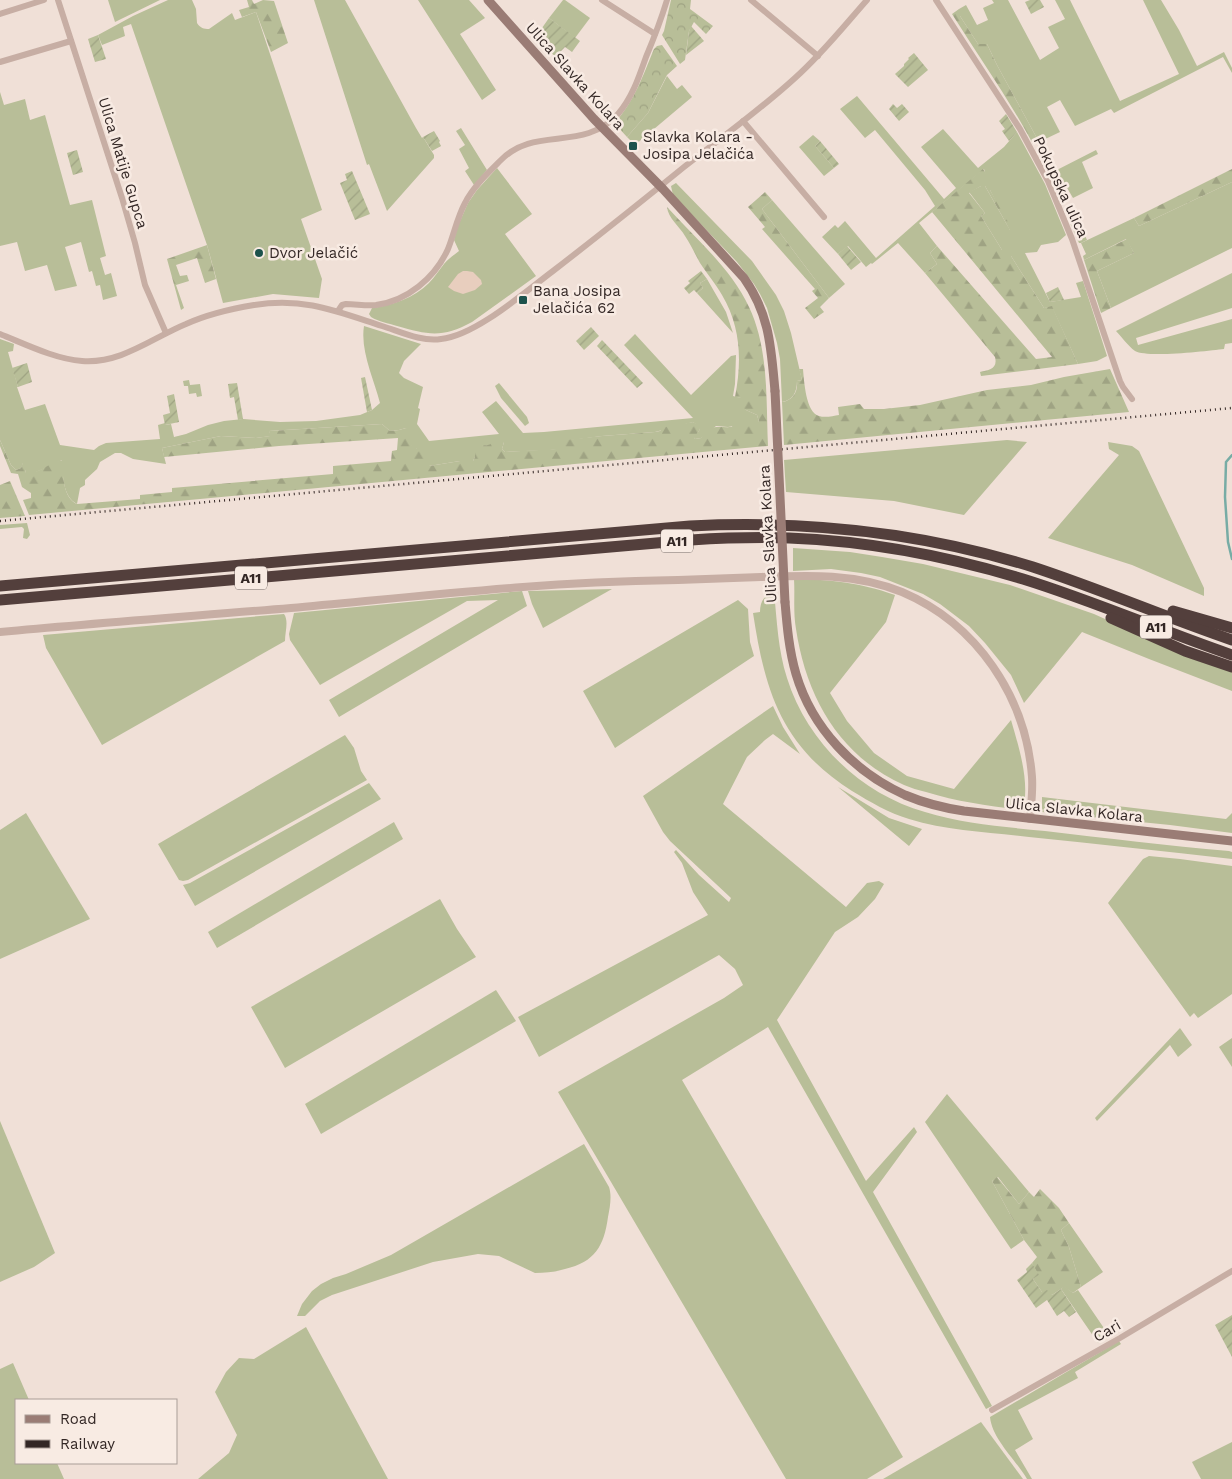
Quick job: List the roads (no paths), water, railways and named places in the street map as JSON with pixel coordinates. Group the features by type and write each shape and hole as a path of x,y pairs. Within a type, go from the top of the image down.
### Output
{"highway":[{"name":"A11","path":"0,586 690,526 789,524 852,529 920,539 1033,567 1232,640"},
{"name":"A11","path":"0,600 606,546 732,538 790,538 852,543 920,552 1007,574 1232,655"},
{"path":"1080,599 1107,616 1185,650 1232,667"},
{"path":"1133,604 1146,602 1232,628"}],"main road":[{"name":"Ulica Slavka Kolara","path":"488,0 602,128 661,187 726,257 752,289 759,303 768,330 775,391 785,602 791,654 802,691 817,720 828,734 852,761 874,778 889,787 924,802 964,811 1232,841"}],"street":[{"path":"0,14 44,0"},
{"name":"Ulica Matije Gupca","path":"58,0 122,198 145,285 166,333"},
{"path":"602,0 655,34"},
{"path":"338,311 342,305 346,304 376,305 391,301 419,287 426,281 437,269 447,250 459,216 469,196 502,159 513,150 531,142 581,136 602,128 616,117 638,78 667,0"},
{"path":"751,0 818,56"},
{"path":"0,334 59,356 83,361 115,357 137,349 186,324 218,312 274,302 310,304 430,340 452,337 482,323 521,295 743,121 795,78 818,56 868,0"},
{"name":"Pokupska ulica","path":"936,0 1020,129 1048,181 1072,239 1120,381 1132,399"},
{"path":"0,62 71,41"},
{"path":"743,121 824,216"},
{"path":"0,632 534,586 794,575 841,576 858,579 904,593 934,609 960,629 988,659 1006,685 1014,702 1027,742 1032,780 1030,819"},
{"name":"Cari","path":"992,1410 1120,1338 1232,1271"}],"waterway":[{"path":"1232,455 1226,462 1225,497 1228,542 1232,559"}],"railway":[{"path":"0,521 1232,408"}],"place":[{"name":"Slavka Kolara - Josipa Jelačića","path":"633,146"},
{"name":"Dvor Jelačić","path":"259,253"},
{"name":"Bana Josipa Jelačića 62","path":"523,300"}]}
